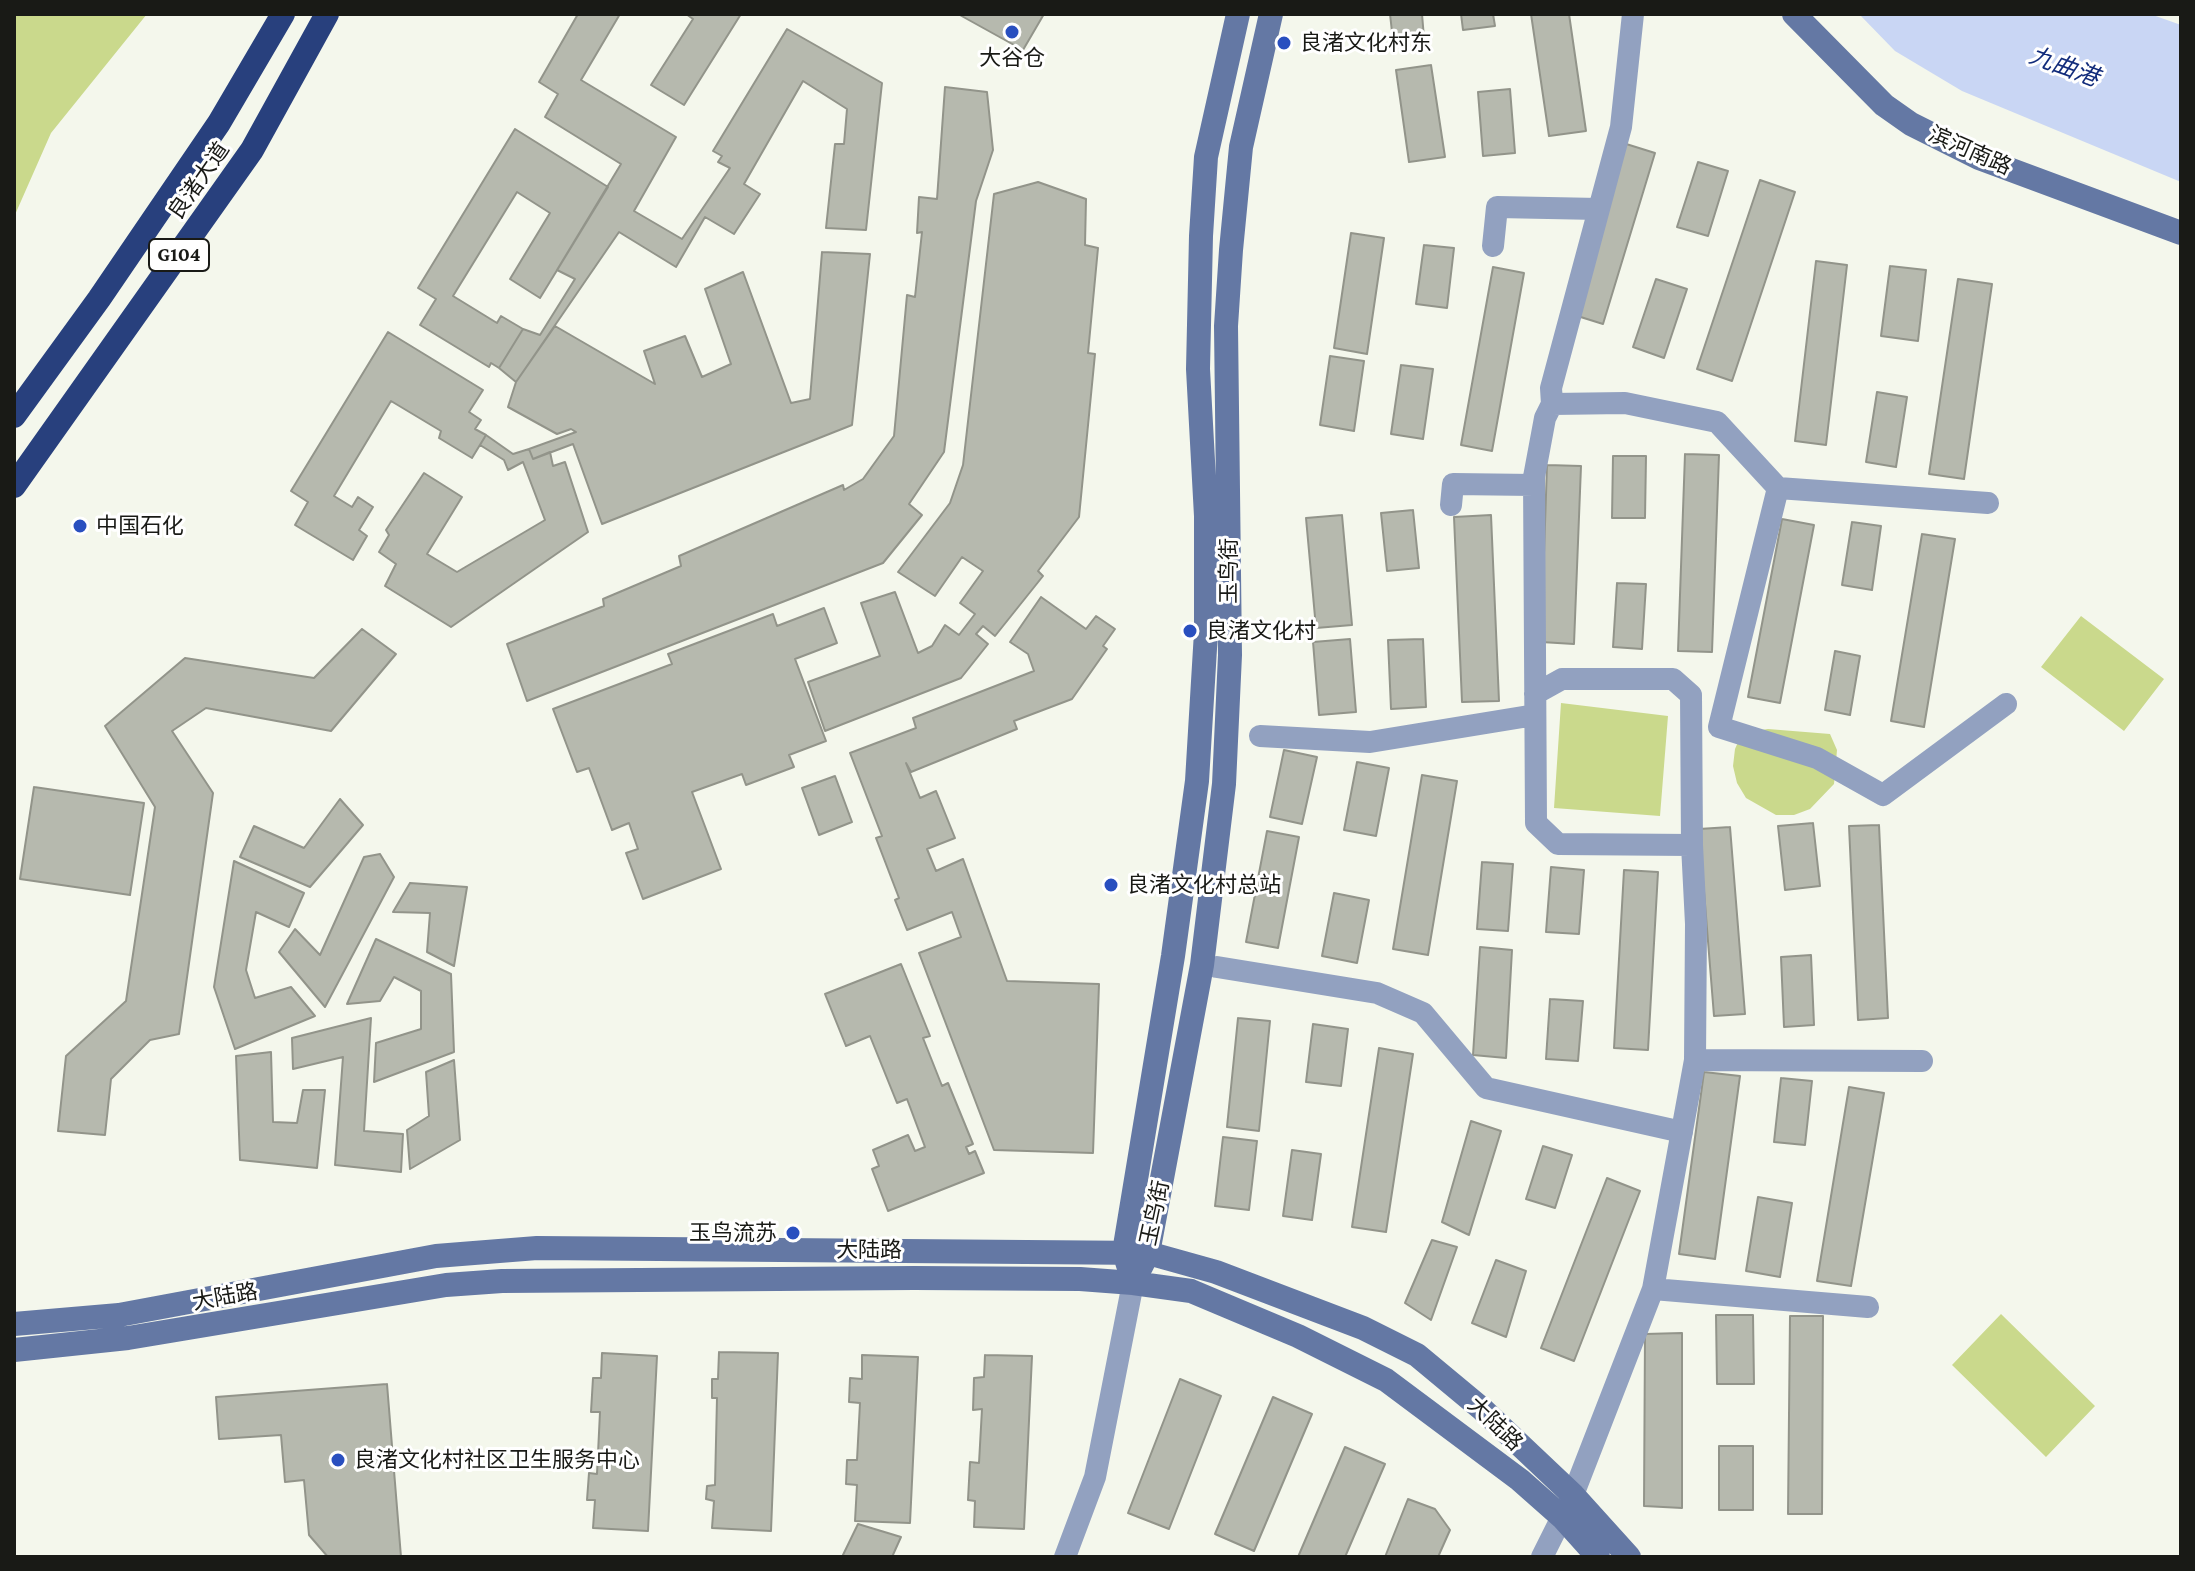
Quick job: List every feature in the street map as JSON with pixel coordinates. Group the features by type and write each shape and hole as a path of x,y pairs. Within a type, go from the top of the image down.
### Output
{"highway":[{"name":"良渚大道","path":"14,416 99,299 219,123 283,14"},
{"name":"良渚大道","path":"14,486 252,150 327,14"}],"main road":[{"name":"玉鸟街","path":"1133,1283 1124,1252 1170,971 1197,781 1206,632 1206,516 1198,369 1201,236 1206,157 1238,14"},
{"name":"玉鸟街","path":"1133,1283 1148,1253 1202,965 1224,784 1230,655 1226,326 1241,147 1271,14"},
{"name":"滨河南路","path":"1794,14 1884,105 1911,124 1979,158 2181,233"},
{"name":"大陆路","path":"14,1324 119,1315 436,1256 537,1248 1148,1253 1230,1277 1363,1328 1417,1355 1482,1409 1568,1506 1629,1557"},
{"name":"大陆路","path":"14,1350 128,1338 446,1285 502,1281 951,1278 1133,1283 1191,1291 1298,1336 1386,1380 1520,1480 1568,1506 1598,1557"}],"street":[{"path":"1633,14 1621,127 1551,388 1552,404 1545,418 1534,485 1536,823 1558,844 1692,845"},
{"path":"1493,246 1497,207 1599,209"},
{"path":"1552,404 1625,403 1717,422 1778,488 1988,503"},
{"path":"1451,505 1453,484 1534,485"},
{"path":"1778,488 1719,727 1817,758 1883,795 2006,704"},
{"path":"1260,736 1370,742 1535,705 1562,679 1673,679 1691,695 1696,924 1695,1060 1653,1289 1568,1506 1542,1557"},
{"path":"1217,967 1377,993 1423,1013 1486,1088 1682,1132"},
{"path":"1695,1060 1922,1061"},
{"path":"1065,1557 1095,1477 1133,1283"},
{"path":"1653,1289 1868,1307"}],"green space":[{"path":"14,14 147,14 51,133 14,217"},
{"path":"2081,616 2164,679 2124,731 2041,667"},
{"path":"1561,703 1668,716 1660,816 1554,808"},
{"path":"1768,729 1830,734 1837,750 1834,784 1810,809 1794,815 1776,815 1746,798 1737,783 1733,766 1735,749 1742,733"},
{"path":"2001,1314 2095,1406 2046,1457 1952,1365"}],"water":[{"name":"九曲港","path":"1859,14 2150,14 2181,25 2181,182 1962,91 1895,51"}],"building":[{"path":"578,14 620,14 581,80 676,137 634,211 682,239 730,168 718,162 722,156 713,151 787,29 882,83 866,230 826,228 835,144 844,144 847,109 803,81 744,184 760,194 734,234 705,217 676,267 619,232 516,382 499,368 523,329 540,335 575,279 557,270 621,164 545,117 558,94 539,82"},
{"path":"686,14 741,14 684,105 651,85 693,19"},
{"name":"大谷仓","path":"958,14 1044,14 1023,50"},
{"path":"1390,14 1422,14 1424,38 1393,41"},
{"path":"1461,14 1493,14 1495,26 1463,30"},
{"path":"1531,14 1569,14 1586,131 1549,136"},
{"path":"1431,65 1445,157 1409,162 1396,70"},
{"path":"945,87 987,92 993,150 976,201 944,452 909,504 922,515 883,563 527,701 507,644 604,606 603,599 681,566 679,556 843,485 844,490 863,479 894,436 907,295 915,297 922,232 917,233 919,197 937,199"},
{"path":"1510,89 1515,153 1483,156 1478,92"},
{"path":"515,129 608,187 540,298 510,279 550,213 517,192 453,296 497,323 501,316 523,329 499,368 491,363 489,367 420,325 436,299 418,288"},
{"path":"1623,143 1655,153 1603,324 1571,314"},
{"path":"1698,162 1728,171 1708,236 1677,227"},
{"path":"1760,180 1795,192 1732,381 1697,369"},
{"path":"1038,182 1086,199 1085,245 1098,248 1088,353 1095,354 1079,517 1038,571 1043,576 995,636 983,626 976,634 988,644 961,678 825,731 808,682 880,656 861,603 895,592 918,653 932,646 945,625 959,635 975,614 960,603 983,571 962,557 935,596 898,572 950,503 963,465 994,194"},
{"path":"1351,233 1384,238 1367,354 1334,348"},
{"path":"1424,245 1454,248 1447,308 1416,304"},
{"path":"822,252 870,254 852,425 602,524 573,444 533,459 529,449 576,432 571,429 557,434 508,407 516,382 555,326 655,384 644,351 685,336 702,377 731,364 705,289 743,272 791,403 810,399"},
{"path":"1816,261 1847,265 1826,445 1795,441"},
{"path":"1890,266 1926,270 1918,341 1881,336"},
{"path":"1493,267 1524,273 1492,451 1461,445"},
{"path":"1656,279 1687,289 1664,358 1633,347"},
{"path":"1958,279 1992,284 1964,479 1929,474"},
{"path":"388,332 483,390 469,412 481,420 475,429 486,435 472,458 439,438 441,431 391,401 334,496 352,507 358,497 373,507 359,530 367,536 353,560 295,525 308,502 291,491"},
{"path":"1330,356 1364,361 1354,431 1320,425"},
{"path":"1401,365 1433,369 1423,439 1391,434"},
{"path":"1877,392 1907,397 1896,467 1866,462"},
{"path":"486,435 513,454 529,449 533,459 550,452 553,466 565,462 588,532 451,627 385,586 396,564 379,552 389,535 386,530 424,473 462,497 427,554 457,572 545,520 523,462 508,470 504,460 480,445"},
{"path":"1685,454 1719,455 1712,652 1678,651"},
{"path":"1613,456 1646,456 1645,518 1612,518"},
{"path":"1547,465 1581,466 1574,644 1541,642"},
{"path":"1413,510 1419,568 1387,571 1381,513"},
{"path":"1342,515 1352,625 1316,628 1306,518"},
{"path":"1491,515 1499,701 1462,702 1454,517"},
{"path":"1782,519 1814,525 1780,703 1748,697"},
{"path":"1852,522 1881,526 1872,590 1842,585"},
{"path":"1922,534 1955,539 1924,727 1891,721"},
{"path":"1617,583 1646,584 1642,649 1613,647"},
{"path":"1041,597 1086,629 1096,616 1115,629 1103,646 1107,649 1072,699 1014,721 1017,729 911,772 906,763 920,798 936,791 955,838 927,849 936,871 963,859 1007,981 1099,984 1093,1153 994,1150 919,953 961,937 952,912 907,930 895,900 899,898 876,838 882,836 850,753 916,728 913,718 1034,671 1028,654 1010,642"},
{"path":"824,608 837,643 795,659 826,741 789,755 794,767 746,785 742,774 692,792 721,869 643,899 626,853 638,849 629,823 612,830 589,768 577,772 553,709 672,664 668,654 773,614 777,626"},
{"path":"362,629 396,654 331,731 206,708 172,731 213,793 179,1034 150,1040 111,1079 105,1135 58,1131 66,1056 126,1001 155,807 105,726 185,658 314,678"},
{"path":"1350,639 1356,712 1319,715 1313,642"},
{"path":"1423,639 1426,707 1391,709 1388,640"},
{"path":"1835,651 1860,656 1850,715 1825,710"},
{"path":"1284,750 1317,757 1302,824 1270,817"},
{"path":"1357,762 1389,768 1376,836 1344,830"},
{"path":"1422,775 1457,781 1428,955 1393,949"},
{"path":"835,776 852,822 819,835 802,788"},
{"path":"34,787 144,803 130,895 20,879"},
{"path":"340,799 363,825 310,887 240,857 254,826 304,848"},
{"path":"1813,823 1820,886 1785,890 1778,826"},
{"path":"1879,825 1888,1018 1858,1020 1849,826"},
{"path":"1730,827 1745,1014 1714,1016 1699,829"},
{"path":"1267,831 1299,837 1278,948 1246,942"},
{"path":"380,854 394,877 325,1007 279,952 295,929 320,955 364,857"},
{"path":"234,861 304,893 289,927 256,912 246,970 255,998 291,987 315,1016 235,1049 214,987"},
{"path":"1482,862 1513,864 1508,931 1477,929"},
{"path":"1551,867 1584,870 1579,934 1546,932"},
{"path":"1624,870 1658,872 1648,1050 1614,1048"},
{"path":"410,883 467,887 454,966 427,952 430,913 393,912"},
{"path":"1334,893 1369,900 1357,963 1322,956"},
{"path":"376,939 451,974 454,1052 374,1082 376,1043 421,1029 421,991 394,977 380,1001 347,1004"},
{"path":"1480,947 1512,950 1506,1058 1473,1055"},
{"path":"1811,955 1814,1025 1784,1027 1781,957"},
{"path":"901,964 930,1036 923,1038 942,1086 948,1083 973,1144 966,1147 969,1154 975,1151 984,1173 888,1211 872,1169 879,1166 873,1150 908,1135 915,1151 925,1147 907,1099 897,1103 870,1036 846,1046 825,994"},
{"path":"1550,999 1583,1001 1578,1061 1546,1059"},
{"path":"371,1018 364,1131 403,1134 401,1172 335,1165 343,1057 293,1069 292,1038"},
{"path":"1238,1018 1270,1021 1259,1131 1227,1127"},
{"path":"1313,1024 1348,1029 1341,1086 1306,1082"},
{"path":"1379,1048 1413,1054 1386,1232 1352,1227"},
{"path":"271,1052 273,1122 297,1123 303,1090 325,1090 317,1168 240,1160 236,1056"},
{"path":"454,1060 460,1140 410,1169 407,1130 429,1116 426,1072"},
{"path":"1704,1072 1740,1076 1715,1259 1679,1254"},
{"path":"1781,1078 1812,1081 1805,1145 1774,1142"},
{"path":"1849,1087 1884,1093 1851,1286 1817,1281"},
{"path":"1471,1121 1501,1131 1469,1235 1442,1222"},
{"path":"1223,1137 1257,1141 1249,1210 1215,1206"},
{"path":"1543,1146 1572,1155 1555,1208 1526,1199"},
{"path":"1292,1150 1321,1154 1312,1220 1283,1216"},
{"path":"1607,1178 1640,1191 1574,1361 1541,1348"},
{"path":"1758,1197 1792,1203 1780,1277 1746,1271"},
{"path":"1432,1240 1457,1247 1431,1320 1405,1303"},
{"path":"1496,1260 1526,1271 1506,1337 1472,1323"},
{"path":"1716,1315 1753,1315 1754,1384 1717,1384"},
{"path":"1790,1316 1823,1316 1822,1514 1788,1514"},
{"path":"1682,1333 1682,1508 1644,1506 1645,1334"},
{"path":"719,1352 778,1353 771,1531 712,1528 714,1501 706,1499 707,1486 715,1485 717,1398 712,1398 712,1379 718,1379"},
{"path":"602,1353 657,1356 648,1531 593,1528 595,1500 587,1500 589,1473 597,1474 600,1412 591,1412 593,1378 601,1378"},
{"path":"862,1355 918,1357 910,1523 855,1521 857,1485 846,1484 847,1460 857,1460 860,1403 849,1402 850,1378 862,1379"},
{"path":"985,1355 1032,1356 1024,1529 974,1527 975,1501 968,1500 970,1462 979,1463 982,1409 973,1410 974,1378 984,1377"},
{"path":"1180,1379 1221,1396 1169,1529 1128,1513"},
{"name":"良渚文化村社区卫生服务中心","path":"387,1384 401,1557 328,1557 309,1535 304,1480 285,1482 281,1435 219,1439 216,1397"},
{"path":"1273,1397 1312,1414 1254,1551 1215,1534"},
{"path":"1719,1446 1753,1446 1753,1510 1719,1510"},
{"path":"1345,1447 1385,1464 1345,1557 1298,1557"},
{"path":"1408,1499 1435,1509 1450,1530 1438,1557 1385,1557"},
{"path":"858,1524 901,1537 892,1557 842,1557"}],"place":[{"name":"大谷仓","path":"1012,32"},
{"name":"良渚文化村东","path":"1284,43"},
{"name":"中国石化","path":"80,526"},
{"name":"良渚文化村","path":"1190,631"},
{"name":"良渚文化村总站","path":"1111,885"},
{"name":"玉鸟流苏","path":"793,1233"},
{"name":"良渚文化村社区卫生服务中心","path":"338,1460"}]}
